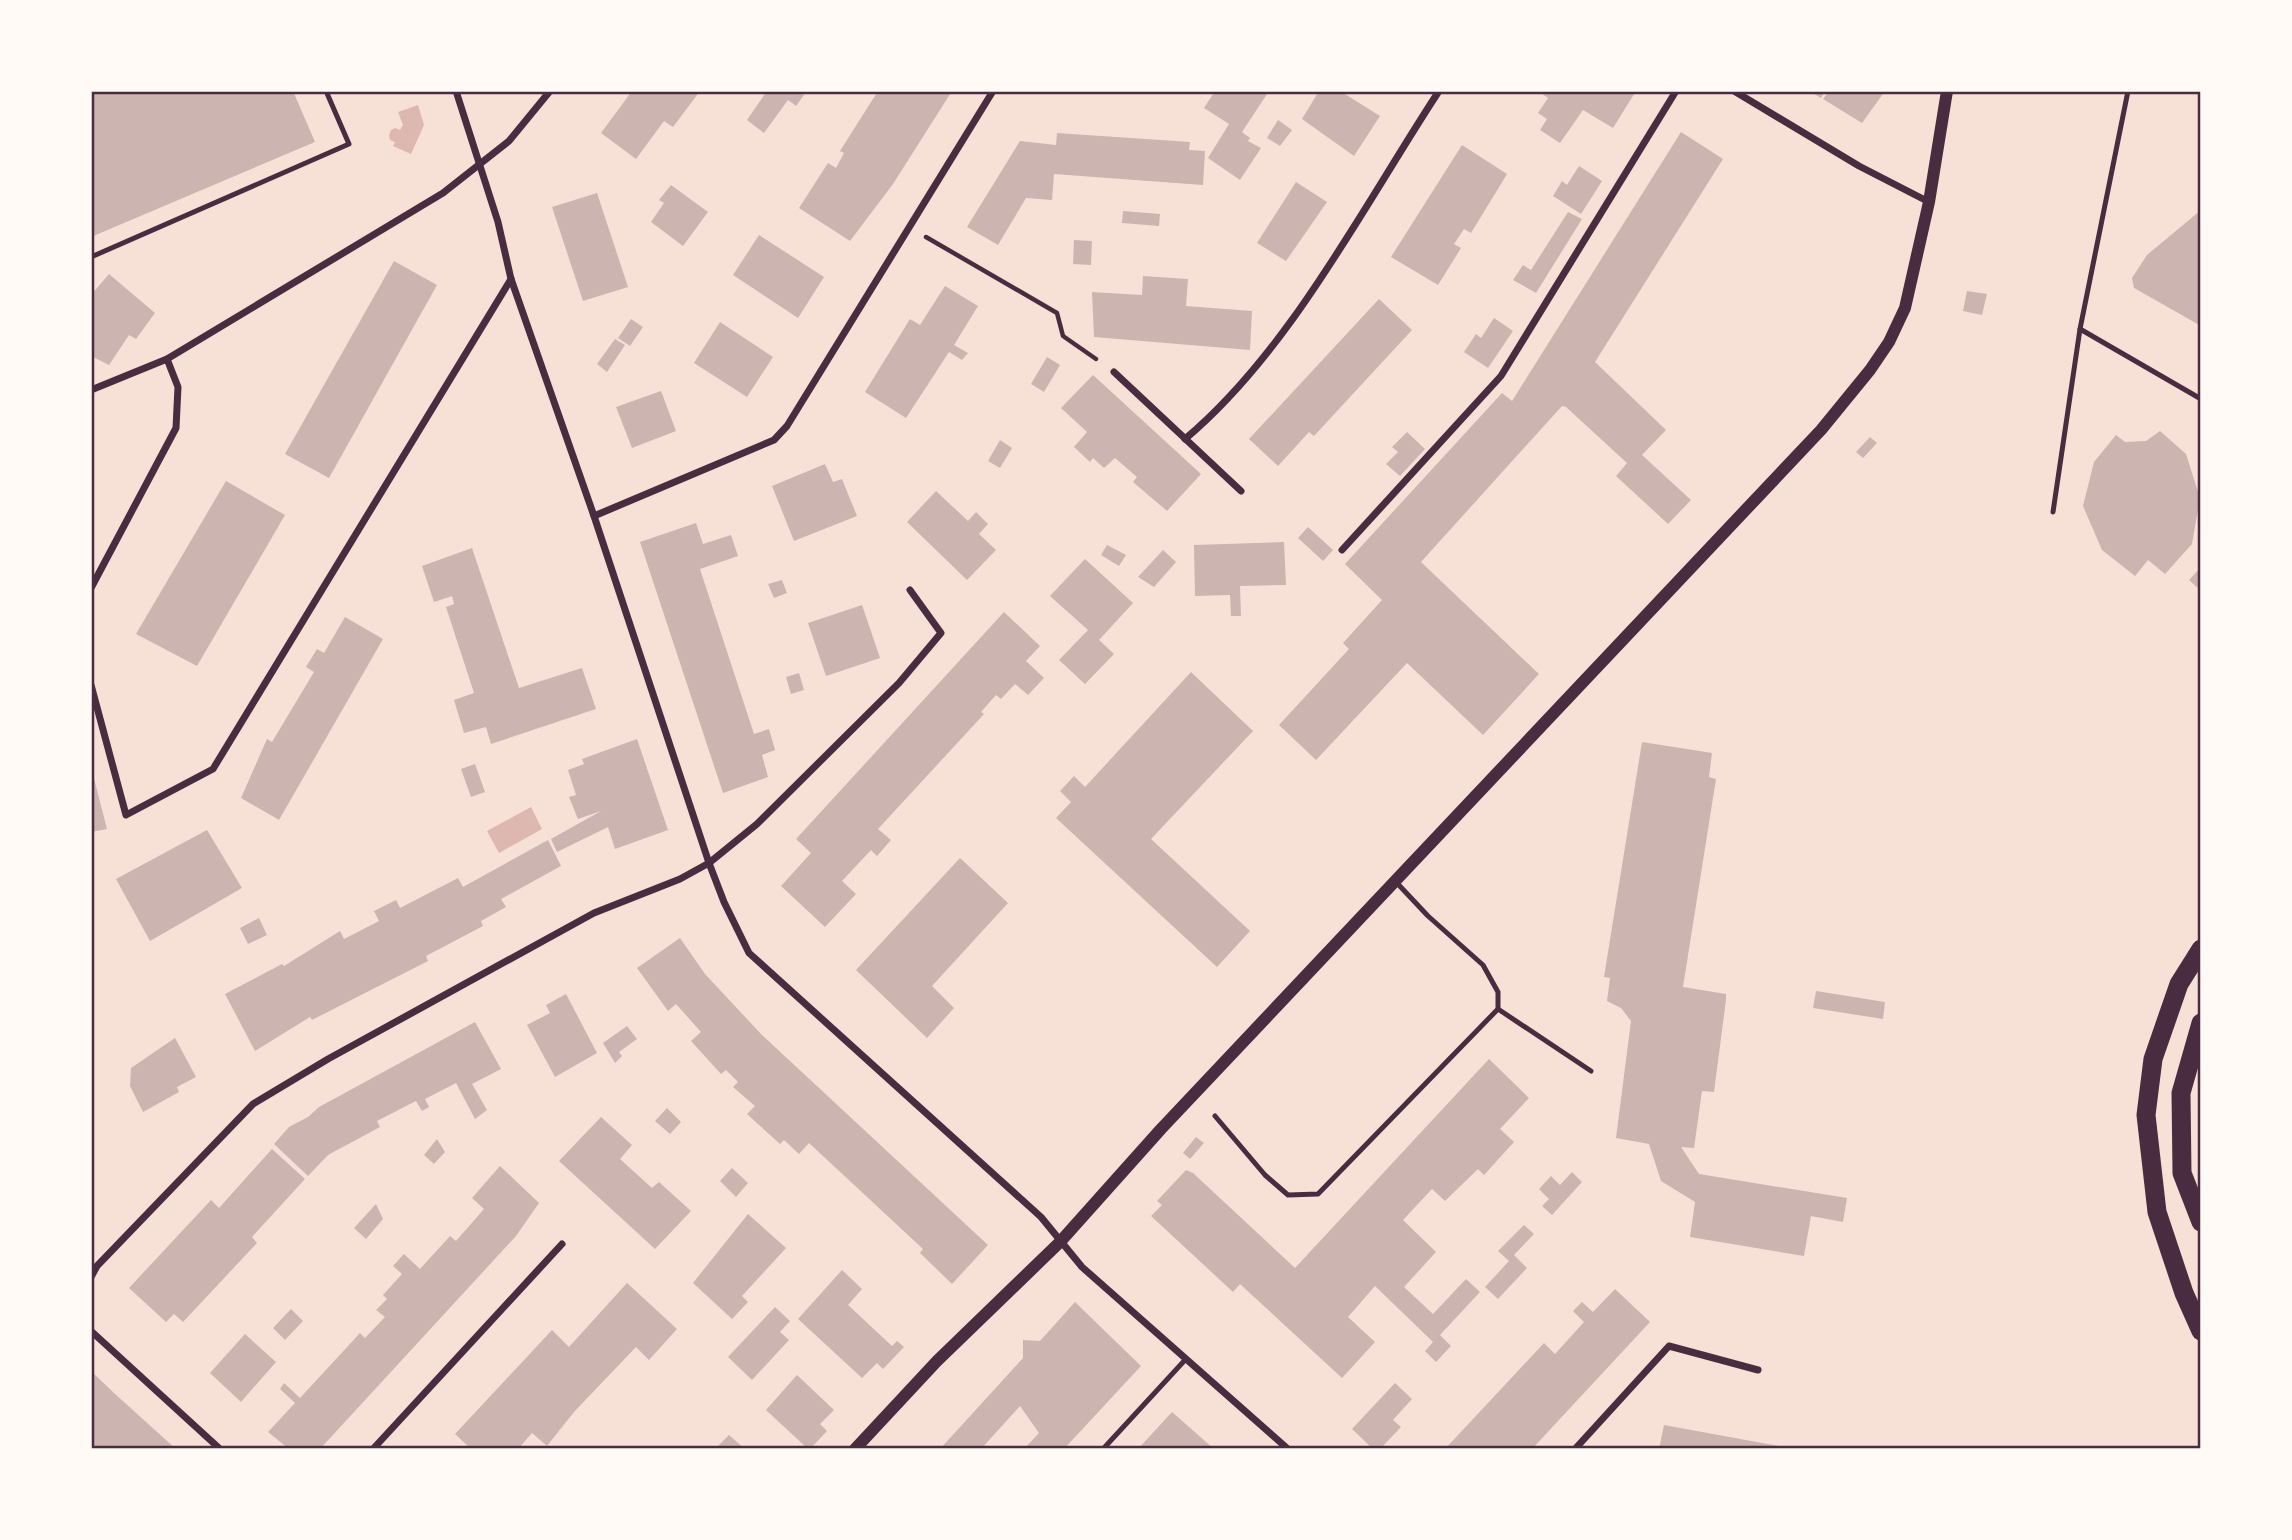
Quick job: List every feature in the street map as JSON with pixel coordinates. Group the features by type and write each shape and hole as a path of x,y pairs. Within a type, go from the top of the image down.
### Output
{"highway":[{"path":"2201,949 2179,984 2153,1059 2146,1115 2157,1212 2184,1293 2201,1331"},
{"path":"2201,1023 2181,1093 2182,1173 2201,1222"}],"street":[{"path":"456,91 498,222 511,279 594,516 709,863 724,902 749,953 1041,1217 1082,1267 1288,1449"},
{"path":"91,390 167,359 443,193 509,141 550,91"},
{"path":"594,516 774,440 787,426 993,91"},
{"path":"1185,439 1251,372 1287,327 1438,91"},
{"path":"1342,550 1501,376 1676,91"},
{"path":"1734,91 1859,166 1929,202"},
{"path":"855,1449 937,1361 1060,1242 1161,1129 1821,430 1870,370 1889,342 1905,308 1929,202 1947,91"},
{"path":"91,685 126,815 213,769 511,279"},
{"path":"91,588 176,428 178,387 167,359"},
{"path":"1114,372 1241,491"},
{"path":"91,1277 97,1266 253,1104 328,1059 594,913 680,879 709,863 757,824 899,683 941,633 910,590"},
{"path":"373,1449 562,1244"},
{"path":"91,1331 220,1449"},
{"path":"1576,1449 1669,1346 1758,1370"}],"lane":[{"path":"91,257 349,144 327,91"},
{"path":"2053,512 2080,330 2128,91"},
{"path":"2080,330 2201,399"},
{"path":"1215,1116 1265,1175 1287,1195 1318,1194 1498,1009 1498,992 1483,965 1428,916 1395,881"},
{"path":"1498,1009 1591,1071"},
{"path":"1103,1449 1185,1360"}],"path":[{"path":"910,228 1057,313 1063,336 1114,372"}],"shaded area":[{"path":"418,105 424,125 411,154 393,146 395,142 390,140 389,135 391,130 400,130 403,125 398,112"},
{"path":"531,807 542,829 499,853 487,831"}],"building":[{"path":"91,91 293,91 315,142 91,237"},
{"path":"632,91 700,91 673,127 664,121 636,159 601,133"},
{"path":"767,91 799,91 804,95 796,106 788,100 764,133 747,120"},
{"path":"878,91 952,91 893,184 850,241 799,208 828,163 836,168 844,153 840,151"},
{"path":"1215,91 1269,91 1242,132 1250,138 1248,141 1261,148 1240,180 1208,158 1229,124 1204,108"},
{"path":"1319,91 1340,91 1380,116 1354,156 1302,119"},
{"path":"1538,91 1636,91 1613,128 1583,110 1560,143 1540,130 1547,119 1538,113 1548,98"},
{"path":"1809,91 1825,91 1821,98"},
{"path":"1829,91 1885,91 1862,123 1823,99"},
{"path":"1278,120 1292,130 1280,146 1267,138"},
{"path":"1681,132 1723,159 1595,362 1666,430 1642,455 1691,500 1668,524 1616,476 1627,463 1562,406 1421,562 1539,674 1483,735 1407,663 1316,760 1279,725 1349,649 1343,643 1382,600 1345,564 1502,393 1512,401"},
{"path":"1057,133 1190,142 1189,150 1205,151 1203,185 1054,174 1052,200 1026,198 998,245 967,227 1020,141 1056,145"},
{"path":"1462,145 1507,174 1471,233 1464,229 1454,244 1461,248 1438,285 1391,257"},
{"path":"1579,166 1602,181 1581,214 1553,196 1562,181 1567,185"},
{"path":"1296,182 1327,202 1286,261 1257,243"},
{"path":"671,185 708,212 683,246 651,222 664,203 659,200"},
{"path":"597,193 628,287 583,301 552,207"},
{"path":"2201,210 2201,326 2134,288 2132,278 2147,255"},
{"path":"1123,211 1160,214 1159,226 1122,223"},
{"path":"1568,212 1582,219 1536,293 1513,280 1523,265 1531,270"},
{"path":"759,235 824,277 798,318 733,275"},
{"path":"1074,240 1092,241 1091,265 1073,264"},
{"path":"394,261 437,285 329,478 285,454"},
{"path":"109,274 155,313 136,339 129,335 109,365 91,356 91,295"},
{"path":"1143,276 1188,279 1186,306 1252,311 1250,350 1094,337 1092,292 1142,295"},
{"path":"945,286 978,306 954,345 968,353 962,360 949,352 906,418 865,392 910,319 920,325"},
{"path":"1967,291 1987,294 1982,315 1963,311"},
{"path":"1379,299 1412,330 1314,436 1309,432 1278,466 1249,439"},
{"path":"1494,318 1513,331 1488,368 1464,352 1476,334 1481,338"},
{"path":"631,319 643,327 630,346 618,338"},
{"path":"720,322 773,357 747,397 694,363"},
{"path":"615,339 625,345 607,372 597,364"},
{"path":"1047,357 1060,365 1044,392 1031,384"},
{"path":"1093,375 1201,474 1167,511 1133,482 1137,477 1115,458 1104,468 1093,458 1090,462 1074,447 1087,432 1061,408"},
{"path":"661,391 676,431 632,448 616,407"},
{"path":"2160,431 2186,454 2200,498 2192,544 2165,574 2148,560 2135,576 2102,550 2083,506 2094,462 2116,435 2125,442 2146,441"},
{"path":"1407,432 1425,449 1400,476 1386,464 1398,452 1392,447"},
{"path":"1870,437 1877,443 1863,458 1856,452"},
{"path":"1000,440 1012,448 1000,468 988,461"},
{"path":"825,464 833,482 842,479 857,516 794,541 772,486"},
{"path":"226,481 285,515 197,666 136,634"},
{"path":"936,491 968,521 976,512 988,524 979,534 996,550 967,580 907,522"},
{"path":"696,523 703,544 731,535 738,556 700,569 754,734 769,729 775,750 762,755 768,777 723,793 640,542"},
{"path":"1308,527 1333,550 1323,561 1298,538"},
{"path":"1284,542 1286,585 1240,586 1241,616 1231,616 1230,595 1195,596 1194,545"},
{"path":"1107,545 1126,555 1119,566 1101,555"},
{"path":"472,548 519,688 582,668 596,709 491,744 486,727 464,733 454,700 474,693 446,607 454,604 452,596 434,602 422,566"},
{"path":"1163,550 1176,562 1154,587 1138,577"},
{"path":"1085,559 1133,603 1099,640 1114,654 1085,684 1059,660 1088,630 1050,596"},
{"path":"2201,567 2201,591 2189,580"},
{"path":"782,580 787,593 774,598 768,584"},
{"path":"862,605 880,658 826,676 808,623"},
{"path":"1004,612 1040,646 1026,661 1044,678 1028,695 1015,684 1001,699 996,695 981,712 984,714 878,829 891,840 877,856 871,850 842,881 856,894 825,927 781,886 811,853 796,839"},
{"path":"345,617 383,639 279,820 241,798 267,739 272,742 314,672 306,667 317,649 324,653"},
{"path":"1191,672 1253,731 1151,839 1250,931 1217,967 1056,818 1071,802 1060,791 1074,776 1085,787"},
{"path":"799,673 804,690 791,694 786,677"},
{"path":"637,739 668,830 615,849 608,827 557,852 551,839 601,811 578,819 569,797 576,795 568,770 584,764 582,759"},
{"path":"1642,742 1712,753 1709,777 1716,779 1683,987 1726,994 1726,1000 1714,1092 1702,1091 1694,1148 1681,1147 1699,1174 1847,1198 1843,1222 1811,1216 1804,1256 1690,1237 1695,1202 1661,1181 1649,1144 1616,1138 1631,1021 1621,1008 1607,1001 1610,978 1604,977"},
{"path":"475,764 485,792 471,797 461,769"},
{"path":"91,767 107,829 91,832"},
{"path":"207,830 242,888 150,941 116,879"},
{"path":"548,840 561,866 501,899 506,907 481,921 483,926 426,956 428,961 312,1020 310,1017 255,1051 225,994 282,964 284,966 340,931 344,939 379,921 374,911 396,900 400,908 458,878 463,887"},
{"path":"960,858 1008,903 932,986 954,1008 927,1038 856,970"},
{"path":"259,918 267,935 248,944 240,928"},
{"path":"680,938 705,974 761,1034 988,1245 952,1284 920,1253 923,1249 809,1143 799,1154 784,1140 780,1144 747,1114 755,1106 733,1087 738,1082 726,1070 721,1074 691,1041 701,1032 676,1004 668,1011 637,968"},
{"path":"1816,991 1885,1002 1883,1019 1813,1008"},
{"path":"566,994 597,1053 555,1077 527,1025 550,1013 546,1005"},
{"path":"475,1022 501,1069 472,1084 487,1110 475,1119 456,1083 425,1099 429,1107 422,1111 416,1101 377,1121 380,1127 328,1155 308,1176 274,1144 289,1127 308,1117 319,1107"},
{"path":"627,1026 637,1039 619,1052 622,1056 615,1063 603,1043"},
{"path":"175,1038 196,1077 177,1087 179,1092 143,1112 130,1086 131,1068"},
{"path":"1489,1059 1529,1098 1500,1129 1514,1142 1484,1175 1478,1169 1445,1201 1432,1189 1403,1220 1436,1252 1404,1287 1433,1314 1466,1279 1480,1292 1440,1335 1451,1346 1436,1362 1425,1351 1433,1342 1375,1286 1348,1317 1375,1342 1342,1378 1240,1284 1233,1292 1151,1216 1162,1205 1157,1201 1186,1170 1193,1173 1295,1268"},
{"path":"667,1108 681,1122 670,1134 655,1121"},
{"path":"601,1117 632,1145 620,1159 652,1188 659,1182 691,1211 655,1249 559,1161"},
{"path":"1196,1137 1204,1143 1190,1159 1183,1153"},
{"path":"437,1139 445,1152 434,1164 424,1155"},
{"path":"272,1149 305,1179 252,1237 257,1243 183,1322 174,1314 166,1322 129,1288 211,1200 219,1208"},
{"path":"500,1166 539,1203 516,1236 320,1449 289,1449 268,1432 295,1403 280,1389 284,1383 300,1398 360,1333 365,1338 385,1317 376,1310 387,1299 383,1295 402,1274 393,1266 404,1254 420,1269 450,1236 456,1241 484,1209 472,1198"},
{"path":"732,1168 748,1183 736,1197 720,1181"},
{"path":"1572,1172 1582,1182 1552,1215 1542,1206 1549,1199 1539,1189 1551,1176 1560,1185"},
{"path":"376,1204 383,1219 366,1239 354,1228"},
{"path":"748,1214 786,1248 742,1296 748,1302 732,1319 693,1283"},
{"path":"1524,1225 1534,1234 1514,1255 1527,1268 1498,1299 1485,1287 1509,1261 1498,1251"},
{"path":"842,1270 862,1289 848,1305 892,1346 897,1341 904,1347 883,1369 877,1363 862,1378 798,1319"},
{"path":"627,1283 677,1329 649,1360 636,1347 574,1412 547,1446 532,1433 518,1449 471,1449 455,1434 552,1330 569,1347"},
{"path":"1615,1289 1650,1322 1532,1449 1445,1449 1544,1343 1555,1354 1584,1322 1573,1311 1582,1302 1593,1312"},
{"path":"1075,1302 1141,1366 1064,1449 1024,1449 1039,1433 1020,1406 981,1449 940,1449 1023,1358 1023,1340 1040,1341"},
{"path":"775,1307 790,1321 780,1332 789,1340 752,1380 728,1357"},
{"path":"291,1309 303,1321 285,1340 273,1328"},
{"path":"245,1334 276,1362 241,1402 210,1373"},
{"path":"91,1371 114,1393 176,1449 91,1449"},
{"path":"797,1375 834,1410 820,1424 827,1431 810,1449 766,1410"},
{"path":"1395,1383 1412,1399 1393,1420 1401,1427 1380,1449 1373,1449 1352,1429"},
{"path":"1172,1412 1214,1449 1138,1449"},
{"path":"1664,1425 1790,1448 1659,1449"},
{"path":"729,1435 745,1449 715,1449"}]}
